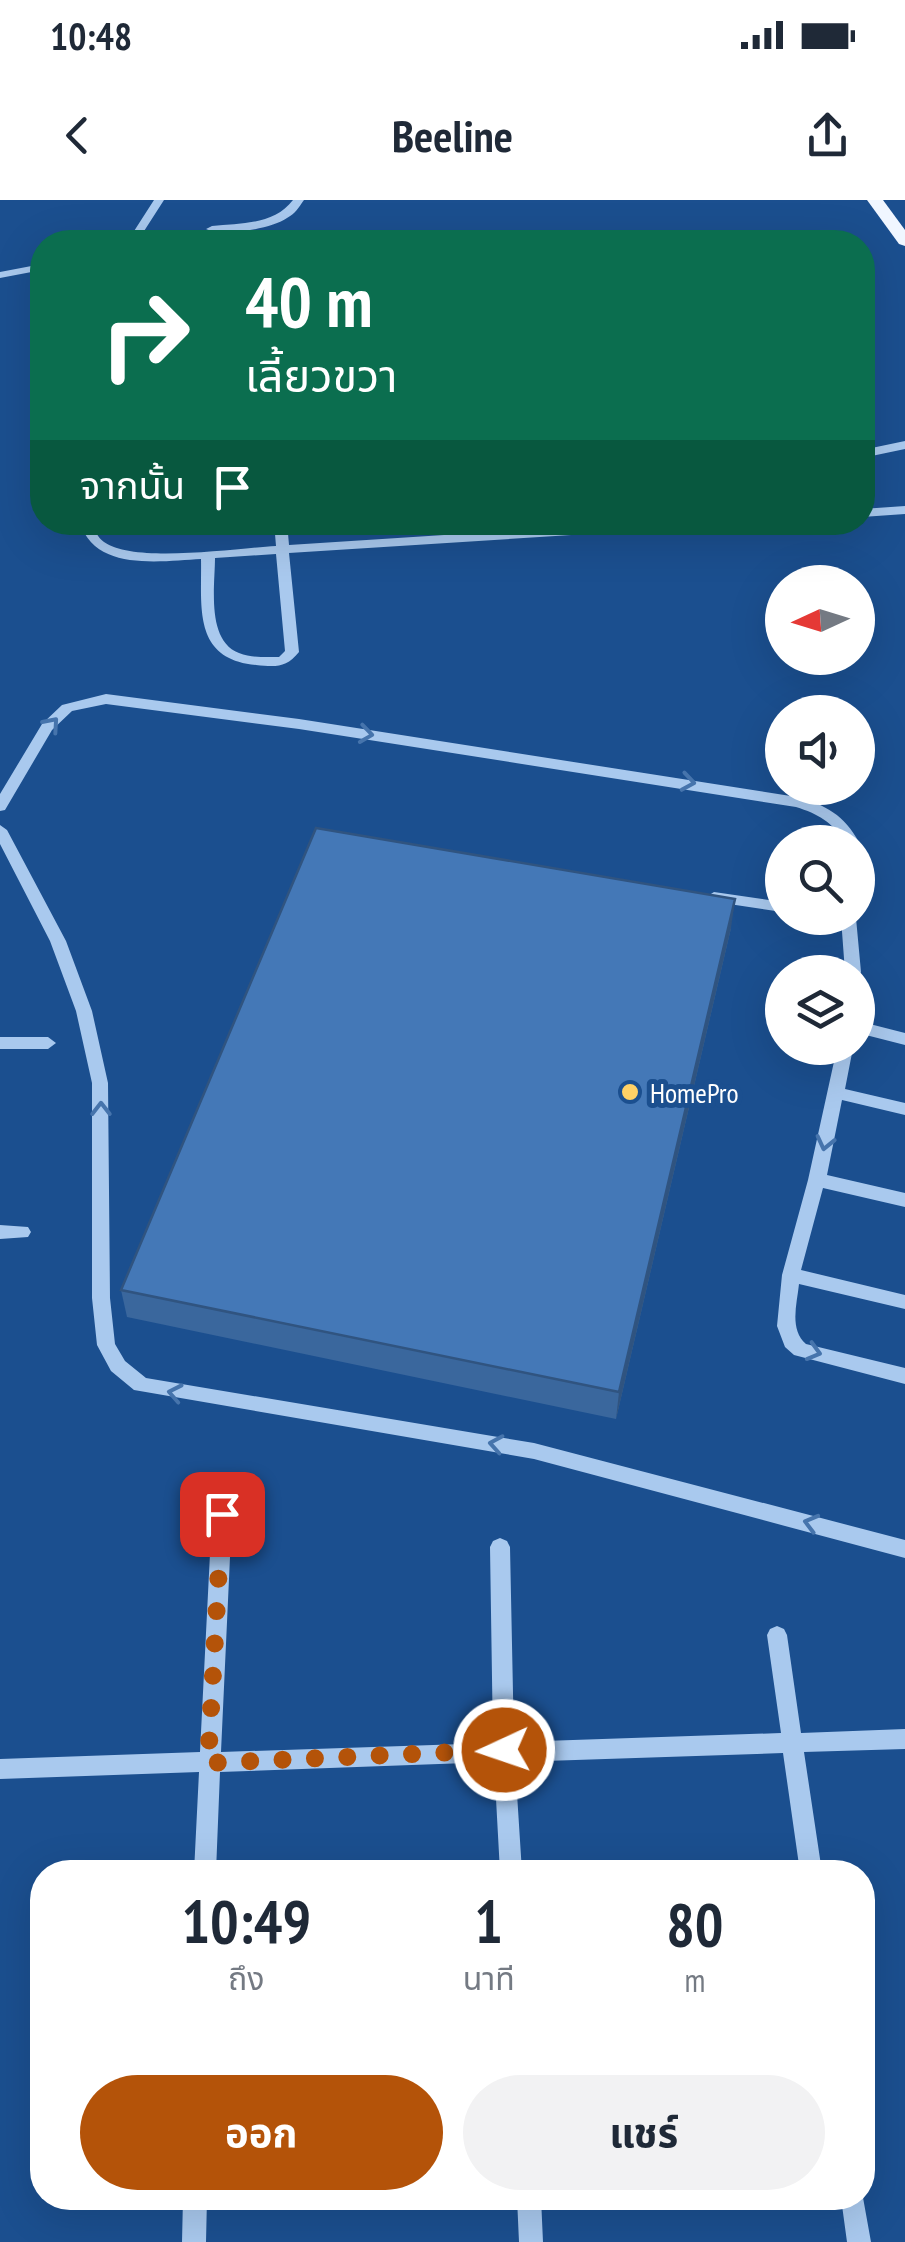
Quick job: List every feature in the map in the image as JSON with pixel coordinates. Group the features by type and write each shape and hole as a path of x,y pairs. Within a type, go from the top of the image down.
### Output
{"main road":[{"path":"876,200 905,241"}],"street":[{"path":"140,230 160,200"},
{"path":"212,229 272,221 286,216 299,200"},
{"path":"0,275 30,269"},
{"path":"875,451 905,445"},
{"path":"875,511 905,510"},
{"path":"89,535 98,546 116,554 148,558 520,535"},
{"path":"208,556 212,636 219,650 240,661 284,662 292,652 281,535"},
{"path":"0,806 47,727 67,708 106,700 299,724 798,802 831,813 842,825"},
{"path":"0,830 58,942 84,1011 100,1082 101,1298 106,1346 118,1366 141,1385 534,1451 905,1548"},
{"path":"706,896 765,905"},
{"path":"875,1031 905,1039"},
{"path":"0,1043 48,1043"},
{"path":"842,1065 791,1276 786,1326 791,1342 800,1350 905,1376"},
{"path":"837,1093 905,1109"},
{"path":"817,1180 905,1200"},
{"path":"0,1232 22,1232"},
{"path":"791,1276 905,1302"},
{"path":"205,1860 222,1514"},
{"path":"500,1547 510,1860"},
{"path":"777,1635 809,1860"},
{"path":"0,1769 905,1739"},
{"path":"194,2242 195,2210"},
{"path":"530,2210 532,2242"},
{"path":"855,2210 859,2242"}],"building":[{"path":"316,828 735,899 619,1392 121,1290"}],"place":[{"name":"HomePro","path":"630,1092"}],"route":[{"path":"222,1514 208,1763 504,1750"}]}
